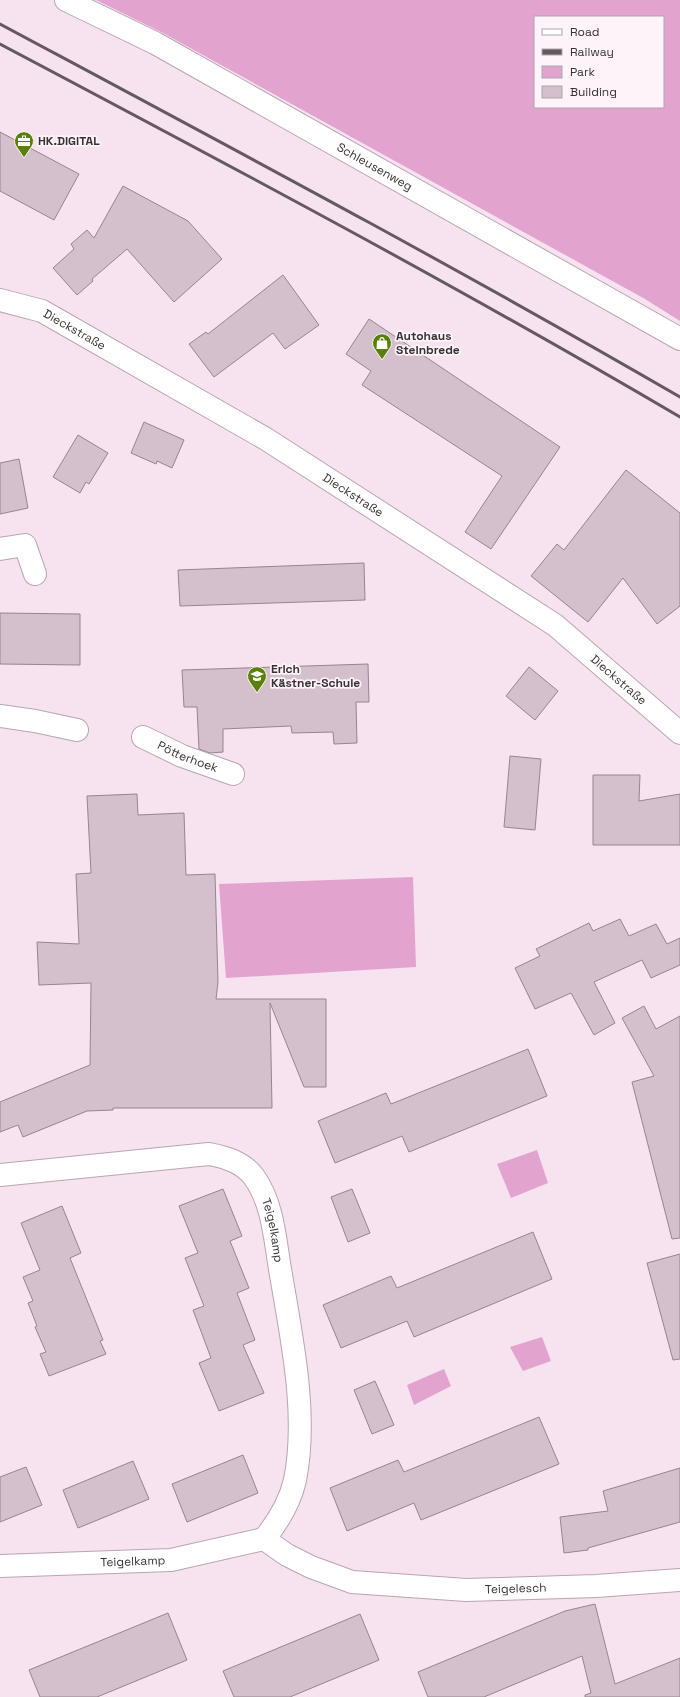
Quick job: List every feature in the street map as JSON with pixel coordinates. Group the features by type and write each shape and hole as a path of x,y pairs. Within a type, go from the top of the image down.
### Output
{"street":[{"name":"Schleusenweg","path":"66,0 156,43 680,339"},
{"name":"Dieckstraße","path":"0,300 42,311 272,443 555,625 680,733"},
{"path":"0,549 25,545 35,574"},
{"path":"0,716 36,721 77,730"},
{"name":"Pötterhoek","path":"143,736 182,756 232,774"},
{"name":"Teigelkamp","path":"0,1175 209,1154 225,1157 239,1164 252,1175 265,1195 271,1219 290,1329 299,1408 300,1451 294,1482 285,1507 276,1524 264,1539 171,1560 0,1566"},
{"name":"Teigelesch","path":"264,1539 287,1555 311,1567 352,1582 466,1590 596,1586 680,1580"}],"green space":[{"path":"96,0 680,0 680,321 645,299 163,33"},
{"path":"413,877 416,967 226,978 219,884"},
{"path":"537,1150 548,1183 511,1198 497,1164"},
{"path":"542,1337 551,1361 523,1371 510,1347"},
{"path":"444,1369 451,1386 414,1405 407,1385"}],"building":[{"name":"HK.DIGITAL","path":"0,132 79,174 54,220 0,191"},
{"path":"123,186 188,221 222,259 174,302 127,249 92,279 93,281 77,295 53,268 74,249 71,244 87,230 94,238"},
{"path":"283,275 319,325 285,349 273,333 214,377 189,344 206,332 208,334"},
{"path":"369,319 560,447 491,549 465,532 502,476 362,385 371,371 346,354"},
{"path":"144,422 184,440 172,468 157,461 156,464 131,453"},
{"path":"78,435 108,453 89,484 86,482 80,493 53,477"},
{"path":"19,459 28,508 0,514 0,463"},
{"path":"626,470 680,513 680,606 657,624 623,578 588,622 531,576 557,544 564,550"},
{"path":"364,563 365,600 180,606 178,570"},
{"path":"0,613 80,614 80,665 0,664"},
{"path":"368,664 369,702 356,702 357,743 334,744 333,732 292,733 291,726 223,729 223,752 210,753 199,749 197,707 184,707 182,670"},
{"path":"529,667 558,691 535,720 506,696"},
{"path":"510,756 541,759 535,830 504,827"},
{"path":"593,775 640,775 639,801 680,794 680,845 593,845"},
{"path":"137,794 138,815 184,813 186,875 215,874 218,982 216,999 326,999 326,1087 304,1087 270,1003 272,1108 113,1108 113,1110 87,1111 23,1137 18,1125 0,1132 0,1102 90,1065 91,983 39,985 37,942 79,944 76,874 91,873 87,796"},
{"path":"620,919 629,936 656,924 667,944 680,938 680,965 651,978 642,960 594,982 615,1023 594,1035 571,993 535,1009 515,968 540,956 536,949 589,923 593,931"},
{"path":"644,1006 656,1029 680,1016 680,1238 672,1239 632,1082 654,1076 622,1018"},
{"path":"528,1049 547,1096 409,1152 402,1136 335,1163 318,1121 386,1093 391,1104"},
{"path":"223,1189 242,1236 230,1241 249,1288 237,1293 255,1340 243,1345 264,1393 219,1411 199,1363 211,1358 193,1310 204,1306 185,1258 198,1253 179,1206"},
{"path":"352,1189 370,1233 348,1242 331,1197"},
{"path":"62,1206 81,1253 70,1258 103,1340 100,1341 106,1354 49,1376 40,1354 46,1352 35,1327 37,1326 28,1303 33,1301 23,1277 40,1270 21,1223"},
{"path":"533,1232 552,1279 414,1337 407,1321 341,1348 323,1305 391,1276 397,1288"},
{"path":"680,1254 680,1359 673,1360 647,1263"},
{"path":"375,1381 394,1425 372,1434 354,1390"},
{"path":"539,1417 559,1464 421,1520 414,1503 347,1531 330,1488 398,1460 404,1472"},
{"path":"243,1455 258,1493 187,1522 172,1484"},
{"path":"133,1461 149,1499 78,1528 63,1490"},
{"path":"26,1467 42,1505 0,1522 0,1477"},
{"path":"680,1468 680,1522 588,1548 588,1550 564,1553 560,1517 608,1511 603,1491"},
{"path":"595,1604 615,1684 680,1658 680,1697 585,1697 585,1695 591,1693 582,1656 484,1697 428,1697 418,1672 565,1611"},
{"path":"168,1613 187,1660 97,1697 40,1697 29,1670"},
{"path":"360,1614 379,1660 290,1697 234,1697 223,1671"}],"railway":[{"path":"0,24 427,254 680,397"},
{"path":"0,44 427,273 680,417"}],"place":[{"name":"HK.DIGITAL","path":"24,158"},
{"name":"Autohaus Steinbrede","path":"382,360"},
{"name":"Erich Kästner-Schule","path":"257,693"}]}
